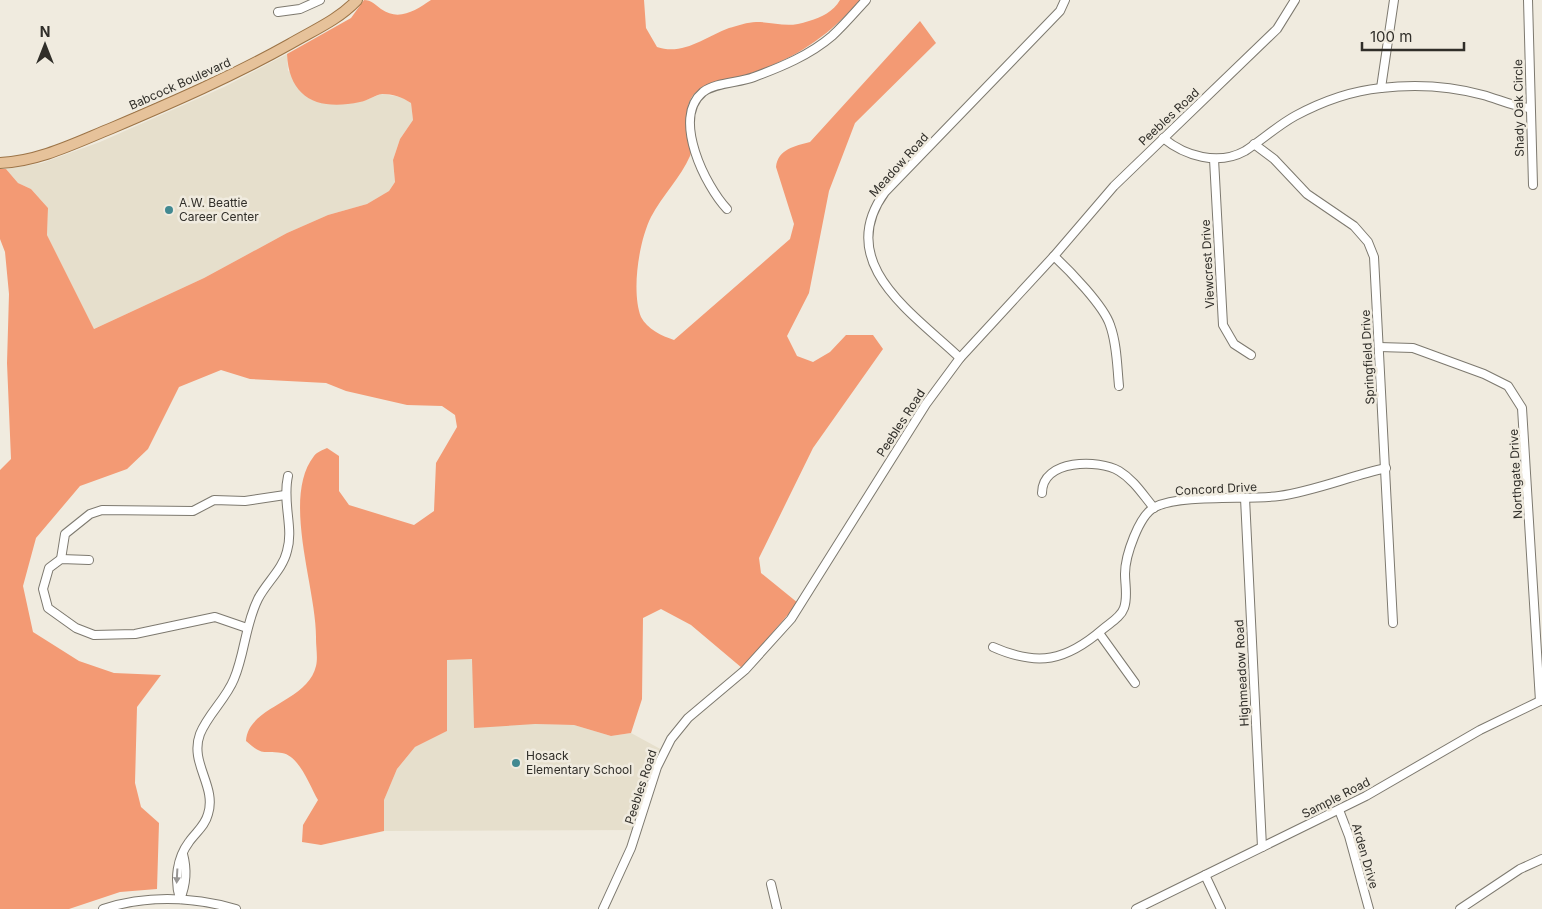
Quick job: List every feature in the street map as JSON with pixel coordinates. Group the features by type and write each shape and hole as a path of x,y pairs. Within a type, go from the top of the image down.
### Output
{"main road":[{"name":"Babcock Boulevard","path":"0,163 29,159 54,151 232,75 330,22 346,11 357,0"}],"street":[{"path":"278,12 300,9 320,0"},
{"path":"727,209 718,199 703,175 694,146 692,115 697,99 707,90 754,78 810,51 833,35 866,0"},
{"name":"Meadow Road","path":"960,358 894,295 876,273 868,244 873,214 885,192 1060,11 1065,0"},
{"name":"Peebles Road","path":"603,909 632,848 657,767 671,738 688,718 735,680 791,619 922,412 960,358 1054,256 1114,186 1277,29 1295,0"},
{"path":"1381,88 1394,0"},
{"name":"Shady Oak Circle","path":"1528,0 1533,185"},
{"path":"1164,138 1187,152 1214,158 1235,155 1279,126 1312,108 1343,96 1381,88 1417,86 1451,88 1530,108"},
{"name":"Springfield Drive","path":"1254,144 1274,158 1307,194 1354,226 1368,242 1375,266 1393,623"},
{"name":"Viewcrest Drive","path":"1214,158 1223,325 1234,344 1251,355"},
{"path":"1054,256 1092,298 1110,322 1119,386"},
{"name":"Northgate Drive","path":"1379,347 1413,348 1450,361 1508,386 1518,400 1524,419 1541,701"},
{"path":"993,647 1020,658 1047,659 1068,653 1099,633 1118,617 1124,607 1127,561 1144,517 1154,508 1127,476 1112,467 1094,463 1080,464 1055,472 1044,482 1042,492"},
{"name":"Concord Drive","path":"1154,508 1176,502 1292,494 1386,468"},
{"path":"180,899 184,888 185,863 183,854 188,842 204,824 211,802 198,758 200,734 234,681 242,655 247,628 257,600 288,551 289,534 285,495 288,476"},
{"path":"61,559 65,534 90,514 102,510 193,511 214,500 245,500 285,495"},
{"name":"Highmeadow Road","path":"1245,498 1262,847"},
{"path":"89,560 61,559 49,568 43,589 48,608 76,628 94,635 135,634 215,617 247,628"},
{"path":"1099,633 1134,683"},
{"name":"Sample Road","path":"1136,909 1338,810 1392,782 1480,730 1541,701"},
{"name":"Arden Drive","path":"1338,810 1349,836 1369,909"},
{"path":"1460,909 1520,869 1542,859"},
{"path":"1205,874 1221,909"},
{"path":"771,884 777,909"},
{"path":"103,909 144,900 180,899 236,909"}],"shaded area":[{"path":"364,0 371,2 388,13 401,15 413,11 431,0 644,0 646,28 657,47 676,49 694,44 729,28 750,23 763,22 794,25 818,18 834,8 840,0 860,0 837,24 800,51 755,72 708,85 695,93 690,100 688,116 691,142 690,156 651,217 640,252 637,280 638,306 641,317 655,332 674,340 790,239 794,224 776,167 780,156 788,149 810,142 920,21 936,43 855,123 829,191 809,293 787,336 797,356 813,362 830,352 846,335 873,335 883,349 813,448 759,558 761,573 798,603 742,668 691,625 661,609 643,618 642,699 631,733 611,736 574,725 535,724 474,728 472,659 447,660 447,731 415,747 397,769 384,800 384,831 321,845 302,842 303,825 318,800 304,773 288,755 260,751 246,741 249,729 257,720 267,711 302,688 311,678 316,666 315,619 300,519 301,495 305,474 314,456 327,448 339,456 339,491 349,505 414,525 434,511 436,463 457,427 455,415 442,406 407,405 346,391 326,383 250,379 221,370 179,387 148,449 127,469 80,486 36,538 23,586 33,632 79,661 114,673 161,675 137,707 135,783 141,807 159,823 157,889 120,892 69,909 0,909 0,470 11,459 7,363 9,294 5,252 0,239 0,169 6,169 18,183 31,189 48,208 47,235 94,329 204,278 287,233 328,215 367,204 389,191 395,182 393,160 400,139 413,120 411,103 397,96 382,94 363,101 345,104 319,103 300,91 293,82 287,54 351,18"},
{"path":"287,54 288,71 361,102 381,94 402,97 411,103 413,120 400,139 393,160 395,182 389,191 367,204 328,215 287,233 204,278 94,329 47,235 48,208 31,189 18,183 6,169 42,163 100,142 224,87"},
{"path":"472,658 535,724 574,725 611,736 631,733 664,751 639,830 384,831 384,800 397,769 415,747 447,731 447,660"}],"place":[{"name":"A.W. Beattie Career Center","path":"169,210"},
{"name":"Hosack Elementary School","path":"516,763"}]}
